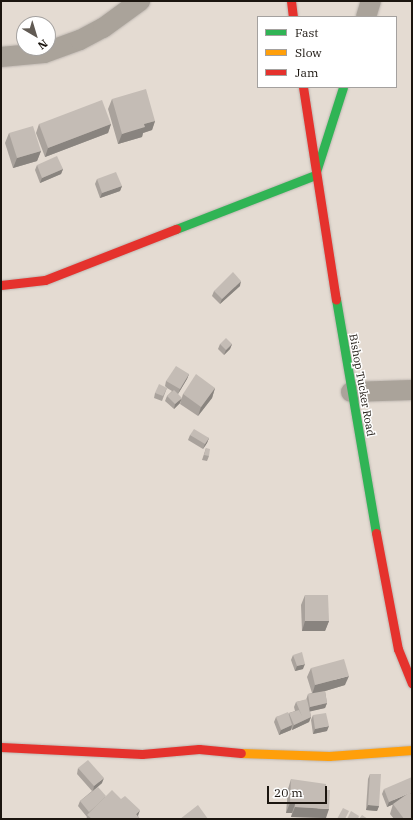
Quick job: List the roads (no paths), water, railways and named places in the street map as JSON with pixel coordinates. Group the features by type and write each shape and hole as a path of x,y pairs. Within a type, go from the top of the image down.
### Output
{"street":[{"path":"1,57 44,53 80,40 103,28 140,1"},
{"path":"291,1 293,16"},
{"path":"366,16 371,1"},
{"name":"Bishop Tucker Road","path":"302,88 351,392 398,649 412,683"},
{"path":"1,285 45,280 315,175 343,88"},
{"path":"351,392 412,390"},
{"path":"1,748 142,754 199,749 274,756 329,756 412,750"}]}
